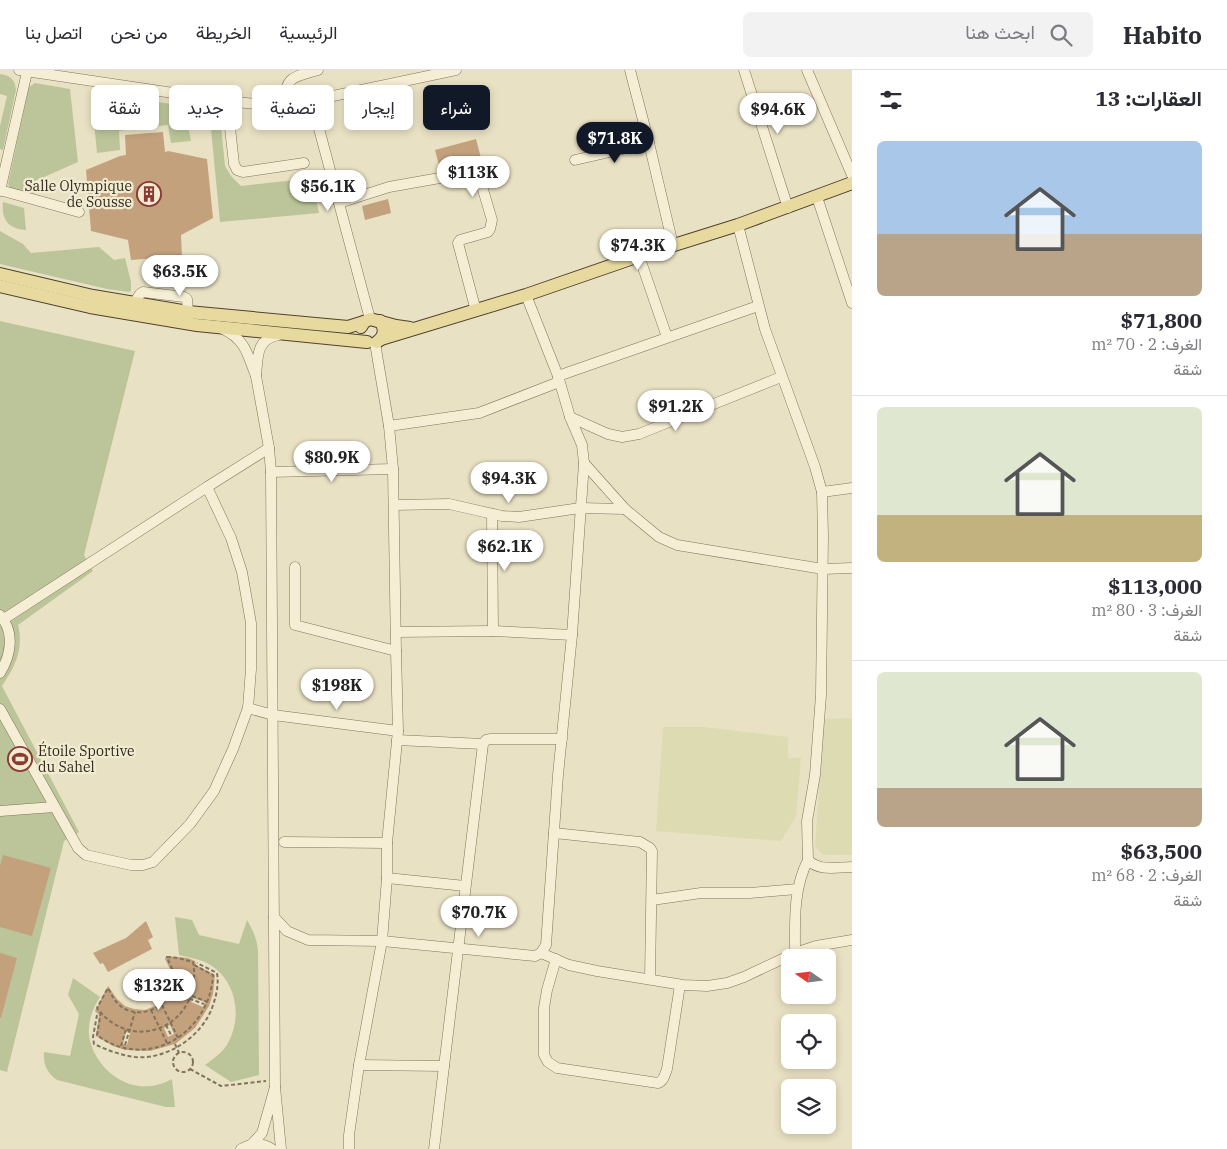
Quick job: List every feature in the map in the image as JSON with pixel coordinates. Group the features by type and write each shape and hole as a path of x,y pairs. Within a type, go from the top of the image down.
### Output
{"main road":[{"path":"0,286 90,307 222,329 374,341 476,311 738,225 852,183"},
{"path":"0,274 92,296 188,312 348,327 371,320 413,328"},
{"path":"371,320 362,325 360,332 361,336 374,341"},
{"path":"371,320 384,328 374,341"}],"street":[{"path":"286,85 291,80 318,70"},
{"path":"334,96 456,70"},
{"path":"630,70 673,245"},
{"path":"744,70 788,208"},
{"path":"807,70 852,175"},
{"path":"79,212 0,191 23,71 169,92"},
{"path":"230,130 234,164 237,170 243,172 304,164"},
{"path":"319,130 371,320"},
{"path":"574,160 649,143"},
{"path":"339,203 389,187 462,174 469,174 479,180 492,220 490,229 488,232 460,240 458,243 476,311"},
{"path":"817,197 852,302"},
{"path":"738,225 758,306 815,467 822,492 822,695 815,775 808,821 808,860 801,873 797,889 795,949"},
{"path":"640,256 667,337"},
{"path":"274,917 286,931 308,940 382,941 535,956 542,953 546,945 584,463 582,445 526,295"},
{"path":"389,426 479,413 558,379 667,337 758,306"},
{"path":"222,329 233,334 241,342 256,376 269,448 271,472 275,1083 281,1149"},
{"path":"256,376 260,346 269,337 282,334"},
{"path":"349,1149 349,1135 359,1065 382,941 387,878 387,843 397,736 392,469 389,426 374,341"},
{"path":"570,417 608,434 622,437 639,434 782,377"},
{"path":"0,673 9,656 10,638 2,617 269,448"},
{"path":"584,463 625,509 659,537 677,545 823,569 852,568"},
{"path":"271,472 392,469"},
{"path":"0,709 78,848 86,855 131,865 143,865 153,862 166,850 190,824 214,791 248,708 251,669 251,623 244,580 231,538 207,487"},
{"path":"822,492 852,488"},
{"path":"394,505 449,504 492,514 519,517 580,508 625,509"},
{"path":"492,514 493,631"},
{"path":"295,567 295,625 396,650"},
{"path":"396,632 493,631 572,634"},
{"path":"248,708 273,715 397,736 483,744"},
{"path":"434,1149 483,744 486,740 491,739 562,739"},
{"path":"0,811 54,807"},
{"path":"554,832 640,842 652,851 650,979"},
{"path":"284,842 387,843"},
{"path":"808,860 813,865 821,868 852,866"},
{"path":"387,878 465,886"},
{"path":"652,900 701,892 750,893 797,889"},
{"path":"807,949 852,940"},
{"path":"542,953 569,965 597,971 680,985 707,986 728,983 781,960"},
{"path":"556,959 544,1008 544,1054 548,1062 557,1068 661,1082 667,1069 680,985"},
{"path":"359,1065 444,1066"},
{"path":"241,1149 251,1144 262,1133 275,1083"},
{"path":"251,1144 264,1145 272,1149"}],"path":[{"path":"167,957 188,960 193,962 193,965 195,978 192,996 179,1015 160,1028 142,1031 129,1029 111,1021 98,1008 108,988 116,1002 124,1008 135,1012 151,1010 162,1005 171,992 174,976 167,957"},
{"path":"97,1015 92,1036 94,1044 110,1052 136,1057 159,1055 176,1048 198,1031 209,1015 210,1007 216,994 218,973 197,963"},
{"path":"101,1012 97,1035 121,1046 142,1048 167,1043 178,1038 194,1025 202,1015 208,1002 213,975 193,965"},
{"path":"171,992 204,1004"},
{"path":"192,996 208,1002"},
{"path":"162,1005 178,1038"},
{"path":"151,1010 167,1043"},
{"path":"125,1044 135,1012"},
{"path":"166,1025 171,1035"},
{"path":"121,1046 126,1028"},
{"path":"175,1044 179,1053"},
{"path":"122,1054 124,1050"},
{"path":"179,1053 187,1053 192,1057 193,1064 190,1069 182,1072 174,1066 174,1060 179,1053"},
{"path":"190,1069 221,1086 275,1083"}],"shaded area":[{"path":"852,718 852,855 823,855 815,846 824,719"},
{"path":"663,727 704,727 788,737 788,758 801,758 796,816 781,841 656,831"}],"green space":[{"path":"0,74 12,79 16,90 3,150 0,149 0,126 7,96 0,94"},
{"path":"35,83 70,89 78,162 35,181 35,194 10,188 8,184 29,87"},
{"path":"159,102 169,104 169,130 189,130 191,141 171,143 168,125 159,126"},
{"path":"95,130 127,130 119,131 120,150 97,153"},
{"path":"211,130 221,130 225,166 231,176 241,186 312,178 319,213 220,222"},
{"path":"3,202 24,208 26,230 15,228 7,222 3,213"},
{"path":"0,231 23,244 31,253 99,247 114,260 125,258 131,282 131,291 107,289 0,264"},
{"name":"Étoile Sportive du Sahel","path":"0,321 135,351 84,555 93,571 18,625 20,634 19,650 11,672 2,686 79,832 64,841 7,1072 0,1070"},
{"path":"175,917 192,920 199,935 239,944 247,920 251,927 258,951 259,1075 231,1082 205,1065 222,1052 229,1041 235,1021 234,1000 227,981 212,966 200,960 179,955"},
{"path":"73,978 100,997 91,1016 89,1038 100,1062 117,1078 138,1086 161,1084 172,1079 175,1107 166,1107 57,1080 48,1071 44,1060 44,1052 70,1056 79,1014 68,995"}],"building":[{"name":"Salle Olympique de Sousse","path":"163,132 165,152 207,159 213,218 181,235 182,256 131,260 128,240 91,231 86,170 126,155 125,135"},
{"path":"476,139 481,158 440,169 435,150"},
{"path":"388,199 391,213 365,220 362,206"},
{"path":"3,855 51,868 32,936 0,927 0,866"},
{"path":"146,921 153,937 148,940 152,949 108,972 103,963 100,964 93,953 126,938"},
{"path":"0,953 17,958 1,1018 0,1018"},
{"path":"166,956 188,958 195,961 196,965 215,975 213,994 209,1006 195,1028 175,1044 150,1051 125,1050 113,1046 96,1036 99,1015 95,1011 108,986 117,999 125,1006 134,1009 145,1010 164,1000 172,981 171,971 165,959","holes":["193,998 205,1002 203,1007 191,1002","170,1025 174,1034 168,1037 164,1028","126,1032 130,1033 127,1045 123,1044"]}],"place":[{"name":"Salle Olympique de Sousse","path":"149,194"},
{"name":"Étoile Sportive du Sahel","path":"20,759"}]}
